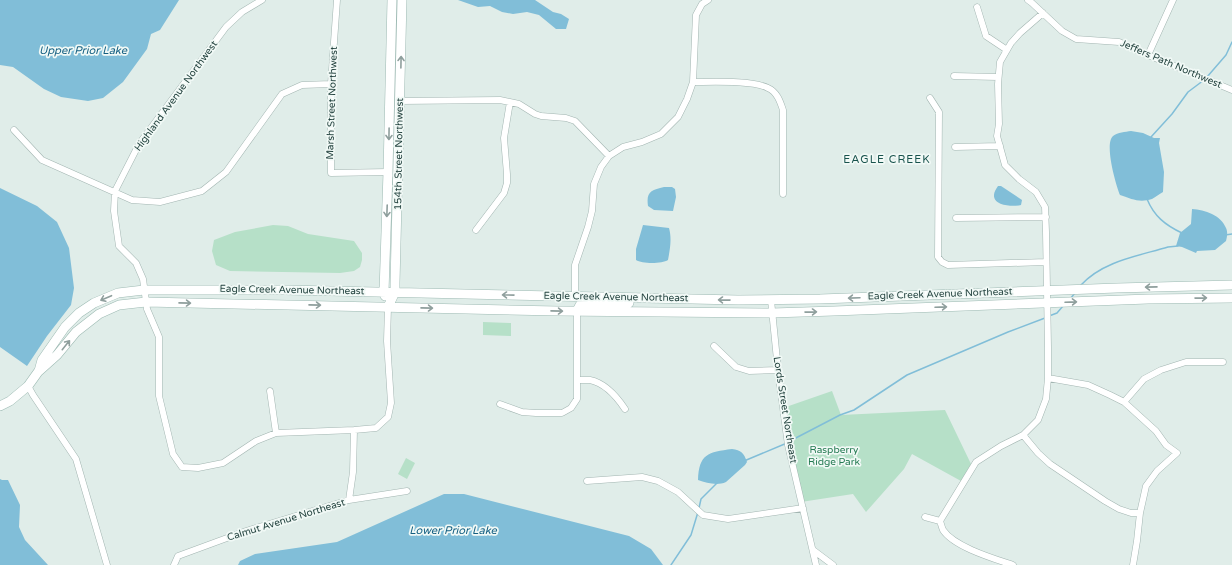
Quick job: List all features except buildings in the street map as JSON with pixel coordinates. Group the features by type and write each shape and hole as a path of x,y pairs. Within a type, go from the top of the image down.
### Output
{"main road":[{"name":"154th Street Northwest","path":"388,307 384,292 392,0"},
{"name":"154th Street Northwest","path":"388,307 395,292 402,0"},
{"name":"Eagle Creek Avenue Northeast","path":"0,406 28,386 38,372 57,355 76,332 98,314 145,296 279,290 771,300 1232,285"},
{"name":"Eagle Creek Avenue Northeast","path":"38,372 42,360 65,327 79,313 94,303 118,293 145,296 388,307 577,311 772,312 1156,299 1232,298"},
{"path":"577,311 580,305 584,304 624,304 646,298"}],"street":[{"name":"Highland Avenue Northwest","path":"262,0 242,12 226,27 139,144 115,191 114,211 119,246 136,263 143,279 147,309 159,337 159,396 173,454 182,467 198,468 223,463 256,441 276,433"},
{"name":"Marsh Street Northwest","path":"337,0 331,84 331,173 388,172"},
{"path":"574,296 575,265 588,227 592,211 594,184 601,167 609,156 623,147 642,142 661,134 678,117 687,99 692,82 696,15 702,4 708,0"},
{"name":"Jeffers Path Northwest","path":"1028,0 1032,2 1062,31 1076,38 1119,42 1232,90"},
{"path":"1148,55 1173,0"},
{"path":"977,7 986,36 1006,50"},
{"path":"940,522 976,462 1001,446 1023,435 1038,420 1046,399 1048,378 1045,207 1036,192 1019,179 1005,165 997,136 999,124 997,90 1000,62 1006,50 1020,33 1042,13"},
{"path":"954,76 998,77"},
{"path":"692,82 755,84 769,88 779,97 783,110 783,194"},
{"path":"14,130 42,160 115,191 132,200 160,202 202,191 226,172 282,94 302,85 331,84"},
{"path":"930,98 939,112 938,257 942,262 948,265 1046,262"},
{"path":"400,101 500,100 519,104 541,116 566,118 575,121 609,156"},
{"path":"476,230 504,193 507,183 508,174 504,138 510,102"},
{"path":"955,147 1000,146"},
{"path":"956,218 1046,217"},
{"name":"Lords Street Northeast","path":"771,300 788,445 816,565"},
{"name":"154th Street Northwest","path":"276,433 376,428 388,417 391,403 387,341 388,307"},
{"path":"500,404 522,412 536,413 562,412 572,408 577,399 577,311"},
{"path":"714,346 736,366 749,371 778,370"},
{"path":"1124,402 1144,379 1161,370 1186,362 1223,362"},
{"path":"1048,378 1088,386 1110,394 1124,402 1156,431 1166,445 1177,453 1156,471 1146,486 1140,514 1133,565"},
{"path":"577,380 590,380 600,383 617,398 625,409"},
{"path":"28,386 76,459 107,565"},
{"path":"270,391 276,433"},
{"path":"349,500 354,472 354,430"},
{"path":"1023,435 1038,453 1050,464 1119,510 1140,514"},
{"path":"587,481 642,477 658,481 678,492 703,515 728,519 803,508"},
{"name":"Calmut Avenue Northeast","path":"174,565 178,556 240,533 349,500 407,492"},
{"path":"925,517 940,522"},
{"path":"940,522 943,530 951,538 972,551 1013,565"},
{"path":"813,550 833,565"}],"green space":[{"path":"273,225 288,226 308,234 354,241 362,253 360,267 354,271 340,273 230,271 216,265 212,251 214,240 235,232"},
{"path":"483,322 511,323 511,336 483,335"},
{"name":"Raspberry Ridge Park","path":"832,391 841,415 945,410 971,464 961,481 912,454 904,469 866,512 853,494 801,502 783,408"},
{"path":"406,458 415,463 407,479 398,474"}],"water":[{"name":"Upper Prior Lake","path":"0,0 179,0 160,30 151,34 147,49 123,82 103,98 88,101 61,97 44,89 13,67 0,65"},
{"path":"458,0 535,0 553,12 561,14 569,19 566,29 556,29 539,15 527,12 513,14 502,12 490,6 478,7"},
{"path":"1131,131 1143,133 1154,138 1160,138 1159,143 1164,172 1163,192 1152,199 1139,201 1120,195 1118,190 1110,156 1111,140 1113,136 1117,134"},
{"path":"998,186 1001,186 1022,200 1021,205 1009,206 1000,204 995,199 994,195"},
{"path":"664,187 672,187 675,189 676,197 673,211 654,210 648,206 650,192"},
{"path":"0,188 37,206 57,222 69,248 74,288 71,305 47,336 27,366 0,347"},
{"path":"1192,209 1212,214 1224,223 1227,231 1226,241 1215,250 1197,251 1196,253 1176,246 1180,233 1191,224"},
{"path":"643,225 669,228 671,240 668,260 652,263 636,260 636,249"},
{"path":"732,449 740,451 745,456 747,462 745,465 723,483 712,484 698,480 700,465 706,456 717,451"},
{"path":"0,479 8,480 20,505 19,527 25,540 48,565 0,565"},
{"name":"Lower Prior Lake","path":"444,494 464,494 629,536 651,549 663,565 238,565 240,561 255,554 337,542"}],"waterway":[{"path":"1207,77 1226,55 1232,42"},
{"path":"1151,137 1172,114 1188,92 1204,80"},
{"path":"1147,199 1153,210 1161,219 1170,227 1182,233"},
{"path":"1225,235 1232,234"},
{"path":"1081,285 1100,270 1122,260 1168,247 1178,246"},
{"path":"1070,299 1075,293"},
{"path":"1049,316 1057,313 1063,306"},
{"path":"790,441 840,415 854,410 907,375 1045,318"},
{"path":"744,461 787,443"},
{"path":"699,508 701,499 717,483"},
{"path":"671,565 691,535 698,512"}],"district":[{"name":"EAGLE CREEK","path":"887,159"}]}
